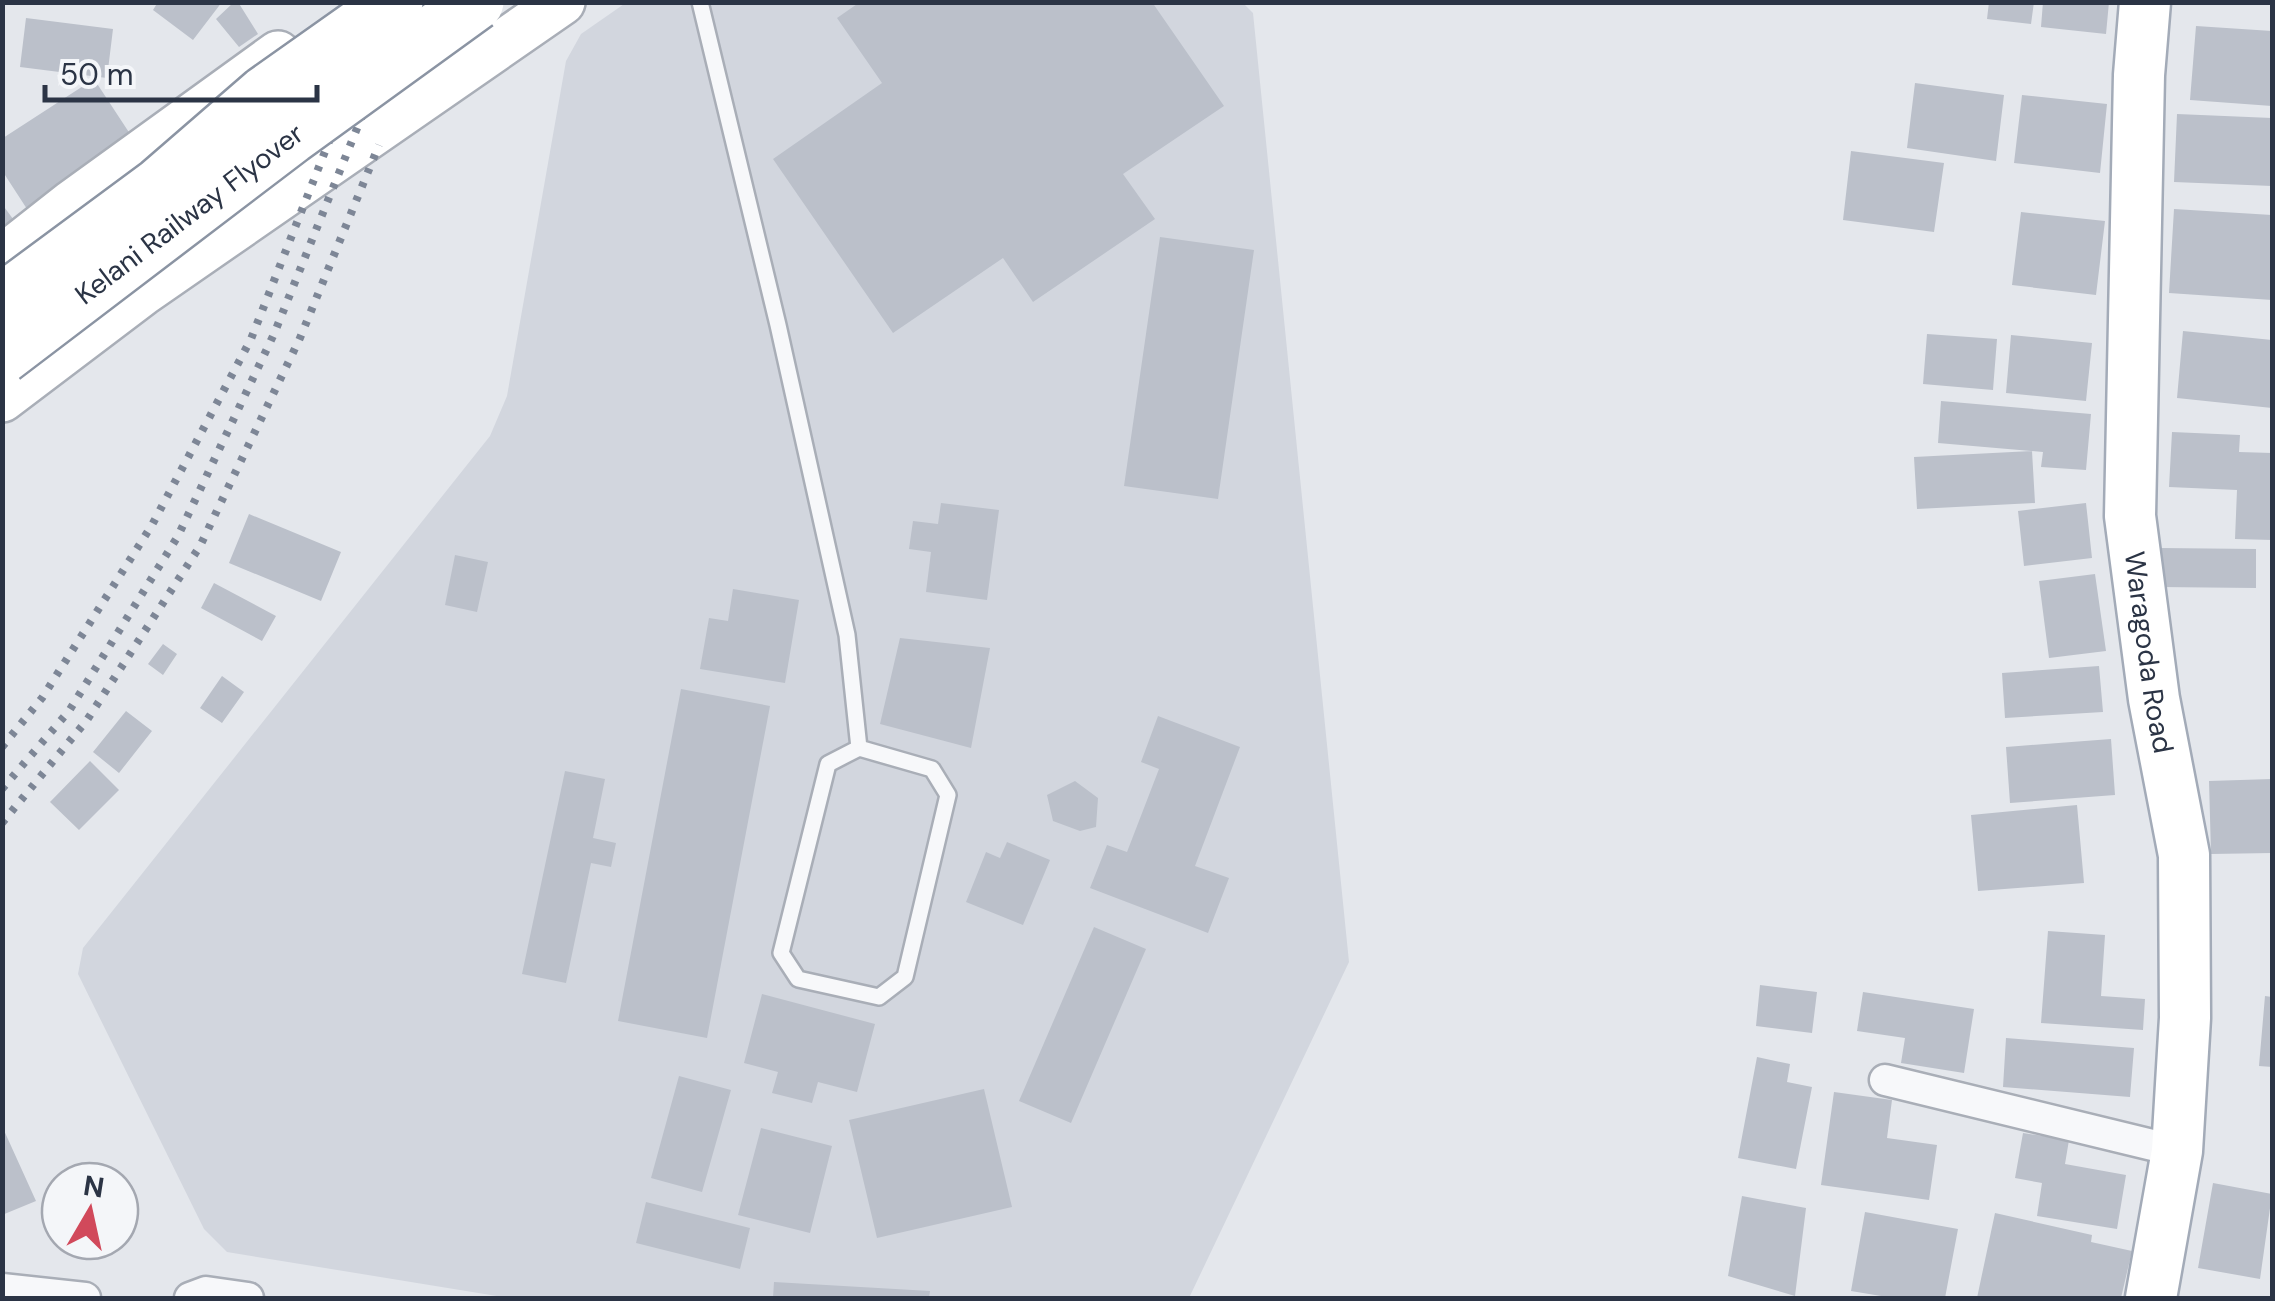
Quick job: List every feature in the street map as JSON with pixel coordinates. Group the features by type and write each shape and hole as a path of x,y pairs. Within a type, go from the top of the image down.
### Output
{"highway":[{"name":"Kelani Railway Flyover","path":"2,302 160,185 266,94 395,2"},
{"name":"Kelani Railway Flyover","path":"2,356 276,147 476,2"}],"main road":[{"name":"Waragoda Road","path":"2145,2 2130,516 2154,699 2184,855 2185,1018 2177,1151 2151,1298"}],"street":[{"path":"2,258 72,202 349,2"},
{"path":"2,398 142,292 562,2"},
{"path":"72,202 142,292"},
{"path":"1885,1080 2177,1151"},
{"path":"2,1289 84,1298"},
{"path":"190,1298 206,1292 248,1298"}],"lane":[{"path":"700,2 847,634 860,748"},
{"path":"860,748 932,769 948,795 905,977 879,997 798,979 781,952 828,764 860,748"}],"shaded area":[{"path":"627,2 1242,2 1253,13 1349,962 1189,1298 509,1298 227,1252 204,1229 78,974 83,948 490,436 507,396 566,61 581,34"}],"building":[{"path":"158,2 222,2 193,40 153,10"},
{"path":"238,2 258,34 239,47 216,19"},
{"path":"860,2 1152,2 1224,106 1123,174 1155,219 1033,302 1003,258 893,333 773,159 882,83 837,18"},
{"path":"1989,2 2034,2 2031,24 1987,19"},
{"path":"2043,2 2109,2 2106,34 2041,27"},
{"path":"26,18 113,29 107,78 20,67"},
{"path":"2196,26 2272,31 2272,106 2190,100"},
{"path":"94,79 134,140 27,209 3,172 3,138"},
{"path":"1915,83 2004,95 1996,161 1907,148"},
{"path":"2022,95 2107,104 2100,173 2014,163"},
{"path":"2177,114 2272,118 2272,186 2174,182"},
{"path":"1851,151 1944,163 1934,232 1843,220"},
{"path":"2,204 13,219 2,226"},
{"path":"2174,209 2272,215 2272,300 2169,293"},
{"path":"2021,212 2105,221 2096,295 2012,285"},
{"path":"1160,237 1254,250 1218,499 1124,486"},
{"path":"2183,331 2272,340 2272,408 2177,398"},
{"path":"1927,334 1997,339 1993,390 1923,384"},
{"path":"2011,335 2092,343 2086,401 2006,393"},
{"path":"1941,401 2091,414 2086,470 2041,467 2043,452 1938,443"},
{"path":"2172,432 2240,435 2239,452 2272,453 2272,540 2235,539 2237,490 2169,487"},
{"path":"2032,451 2035,503 1917,509 1914,457"},
{"path":"941,503 999,510 987,600 926,592 931,552 909,549 913,521 938,524"},
{"path":"2086,503 2092,558 2024,566 2018,511"},
{"path":"249,514 341,552 321,601 229,563"},
{"path":"2161,548 2256,549 2256,588 2160,587"},
{"path":"455,555 488,562 477,612 445,605"},
{"path":"2095,574 2106,651 2049,658 2039,581"},
{"path":"214,583 276,616 262,641 201,608"},
{"path":"733,589 799,600 785,683 700,669 709,618 728,621"},
{"path":"900,638 990,648 971,748 880,724"},
{"path":"163,644 177,654 163,675 148,664"},
{"path":"2099,666 2103,712 2005,718 2002,673"},
{"path":"222,676 244,692 222,723 200,708"},
{"path":"681,689 770,706 707,1038 618,1021"},
{"path":"126,711 152,731 119,773 93,752"},
{"path":"1158,716 1240,747 1195,866 1229,878 1208,933 1090,888 1107,845 1127,852 1159,769 1141,762"},
{"path":"2111,739 2115,795 2010,803 2006,747"},
{"path":"90,761 119,790 79,830 50,802"},
{"path":"565,771 605,779 593,838 616,843 611,867 591,863 566,983 522,974"},
{"path":"2272,779 2272,853 2211,854 2209,781"},
{"path":"1075,781 1098,798 1096,827 1080,831 1053,821 1047,795"},
{"path":"2077,805 2084,883 1978,891 1971,815"},
{"path":"1007,842 1050,860 1023,925 966,902 986,852 1000,858"},
{"path":"1094,927 1146,949 1071,1123 1019,1101"},
{"path":"2048,931 2105,935 2101,996 2145,999 2143,1030 2041,1023"},
{"path":"1760,985 1817,992 1812,1033 1756,1026"},
{"path":"1863,992 1974,1009 1964,1073 1901,1063 1905,1038 1857,1031"},
{"path":"762,994 875,1024 857,1092 818,1082 812,1103 772,1093 778,1072 744,1063"},
{"path":"2265,996 2272,997 2272,1067 2259,1066"},
{"path":"2006,1038 2134,1048 2130,1097 2003,1087"},
{"path":"1757,1057 1790,1064 1787,1082 1812,1087 1796,1169 1738,1158"},
{"path":"679,1076 731,1090 702,1192 651,1178"},
{"path":"984,1089 1012,1207 877,1238 849,1120"},
{"path":"1834,1092 1892,1100 1887,1138 1937,1145 1929,1200 1821,1185"},
{"path":"2,1126 36,1201 2,1215"},
{"path":"761,1128 832,1146 810,1233 738,1215"},
{"path":"2023,1133 2069,1140 2065,1164 2126,1175 2117,1229 2037,1216 2042,1183 2015,1178"},
{"path":"2213,1183 2272,1194 2260,1279 2198,1268"},
{"path":"1742,1196 1806,1208 1795,1296 1728,1276"},
{"path":"646,1202 750,1228 740,1269 636,1243"},
{"path":"1865,1212 1958,1229 1945,1298 1893,1298 1851,1291"},
{"path":"1995,1213 2092,1235 2091,1242 2132,1251 2121,1298 1977,1298"},
{"path":"774,1282 930,1291 929,1298 773,1298"}],"railway":[{"path":"2,747 42,698 152,525 251,339 384,2"},
{"path":"2,789 69,711 178,536 274,334 408,2"},
{"path":"2,823 87,720 200,546 300,338 379,145"}]}
